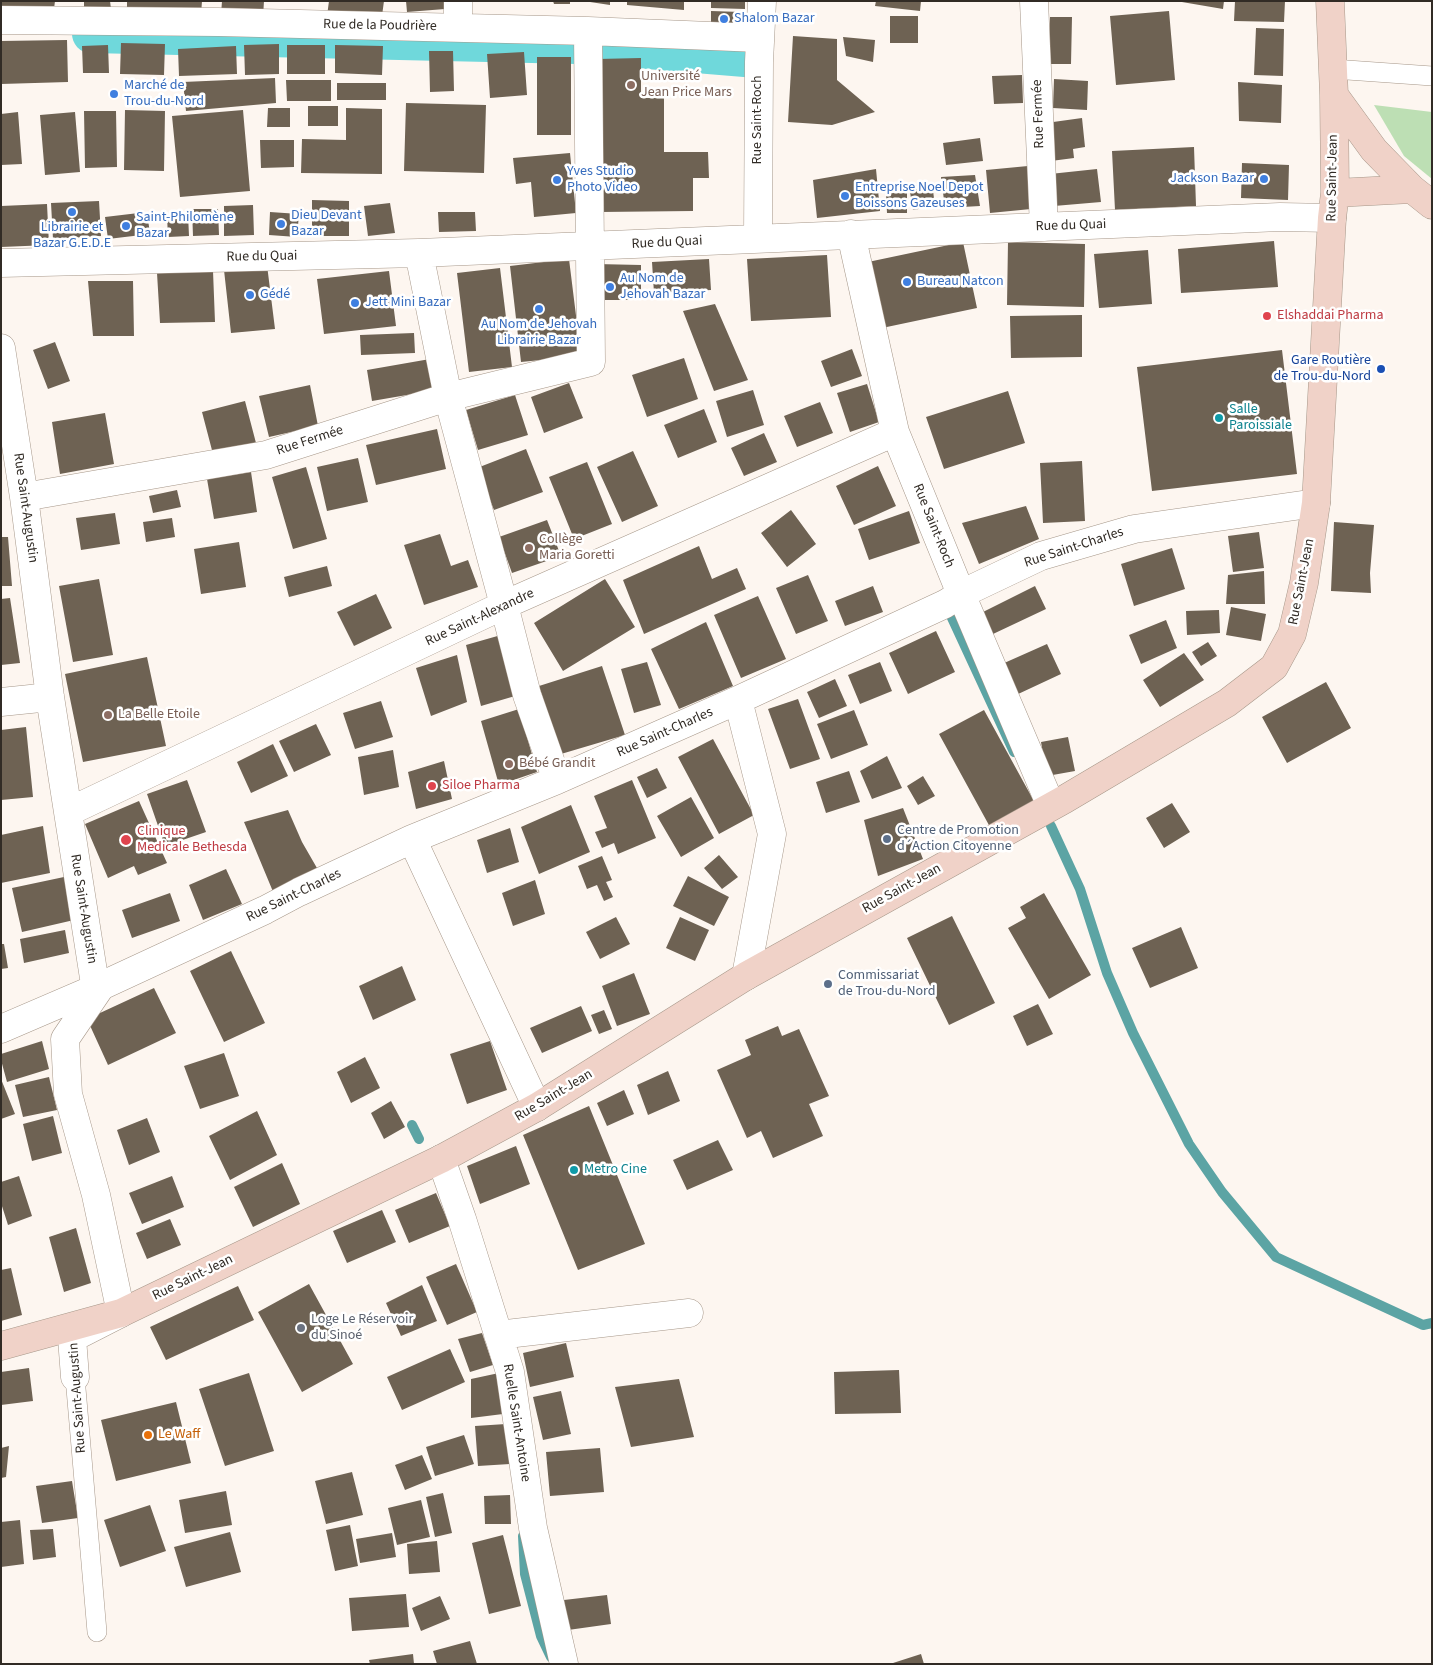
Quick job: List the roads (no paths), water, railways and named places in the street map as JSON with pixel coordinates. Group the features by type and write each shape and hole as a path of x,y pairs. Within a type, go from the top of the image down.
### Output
{"street":[{"path":"458,1 458,28"},
{"name":"Rue Saint-Roch","path":"758,238 762,1"},
{"name":"Rue Fermée","path":"1034,1 1044,228"},
{"name":"Rue Saint-Jean","path":"1,1346 121,1313 441,1159 537,1107 746,976 1051,806 1227,703 1274,667 1292,634 1304,583 1316,503 1334,205 1330,1"},
{"name":"Rue de la Poudrière","path":"1,20 218,22 588,31 760,38"},
{"path":"588,31 590,246"},
{"path":"1333,82 1374,150 1422,197"},
{"path":"1334,205 1422,197"},
{"name":"Rue du Quai","path":"1,262 419,253 851,234 1044,228 1280,217 1334,205"},
{"name":"Rue Saint-Roch","path":"851,234 895,432 1051,806"},
{"name":"Rue Fermée","path":"24,497 266,455 448,397 591,362 590,246"},
{"path":"419,253 448,397 527,695 557,780"},
{"name":"Rue Saint-Augustin","path":"1,348 24,497 50,696 94,978 102,986"},
{"name":"Rue Saint-Alexandre","path":"68,812 504,605 895,432"},
{"name":"Rue Saint-Charles","path":"1,1029 102,986 412,840 557,780 738,700 945,604 961,594 1041,556 1134,529 1316,503"},
{"path":"1,702 50,696"},
{"path":"738,700 772,834 746,976"},
{"path":"412,840 537,1107"},
{"path":"102,986 65,1039 68,1094 96,1195 121,1313"},
{"name":"Ruelle Saint-Antoine","path":"441,1159 462,1218 510,1372 533,1528 564,1664"},
{"name":"Rue Saint-Augustin","path":"75,1377 72,1338 121,1313"},
{"path":"498,1335 689,1313"}],"lane":[{"path":"1333,82 1432,76"},
{"name":"Rue Saint-Augustin","path":"75,1377 97,1632"}],"waterway":[{"path":"91,34 576,45"},
{"path":"600,46 745,58 746,55"},
{"path":"946,605 1014,752"},
{"path":"1051,826 1080,889 1107,973 1133,1033 1189,1144 1222,1192 1276,1257 1423,1325 1432,1323"},
{"path":"412,1125 419,1139"},
{"path":"523,1536 525,1574 541,1636 551,1657"}],"place":[{"name":"Shalom Bazar","path":"724,19"},
{"name":"Université Jean Price Mars","path":"631,85"},
{"name":"Marché de Trou-du-Nord","path":"114,94"},
{"name":"Jackson Bazar","path":"1264,179"},
{"name":"Yves Studio Photo Video","path":"557,180"},
{"name":"Entreprise Noel Depot Boissons Gazeuses","path":"845,196"},
{"name":"Librairie et Bazar G.E.D.E","path":"72,212"},
{"name":"Dieu Devant Bazar","path":"281,224"},
{"name":"Saint-Philomène Bazar","path":"126,226"},
{"name":"Bureau Natcon","path":"907,282"},
{"name":"Au Nom de Jehovah Bazar","path":"610,287"},
{"name":"Gédé","path":"250,295"},
{"name":"Jett Mini Bazar","path":"355,303"},
{"name":"Au Nom de Jehovah Librairie Bazar","path":"539,309"},
{"name":"Elshaddai Pharma","path":"1267,316"},
{"name":"Gare Routière de Trou-du-Nord","path":"1381,369"},
{"name":"Salle Paroissiale","path":"1219,418"},
{"name":"Collège Maria Goretti","path":"529,548"},
{"name":"La Belle Etoile","path":"108,715"},
{"name":"Bébé Grandit","path":"509,764"},
{"name":"Siloe Pharma","path":"432,786"},
{"name":"Centre de Promotion d´Action Citoyenne","path":"887,839"},
{"name":"Clinique Medicale Bethesda","path":"126,840"},
{"name":"Commissariat de Trou-du-Nord","path":"828,984"},
{"name":"Metro Cine","path":"574,1170"},
{"name":"Loge Le Réservoir du Sinoé","path":"301,1328"},
{"name":"Le Waff","path":"148,1435"}]}
